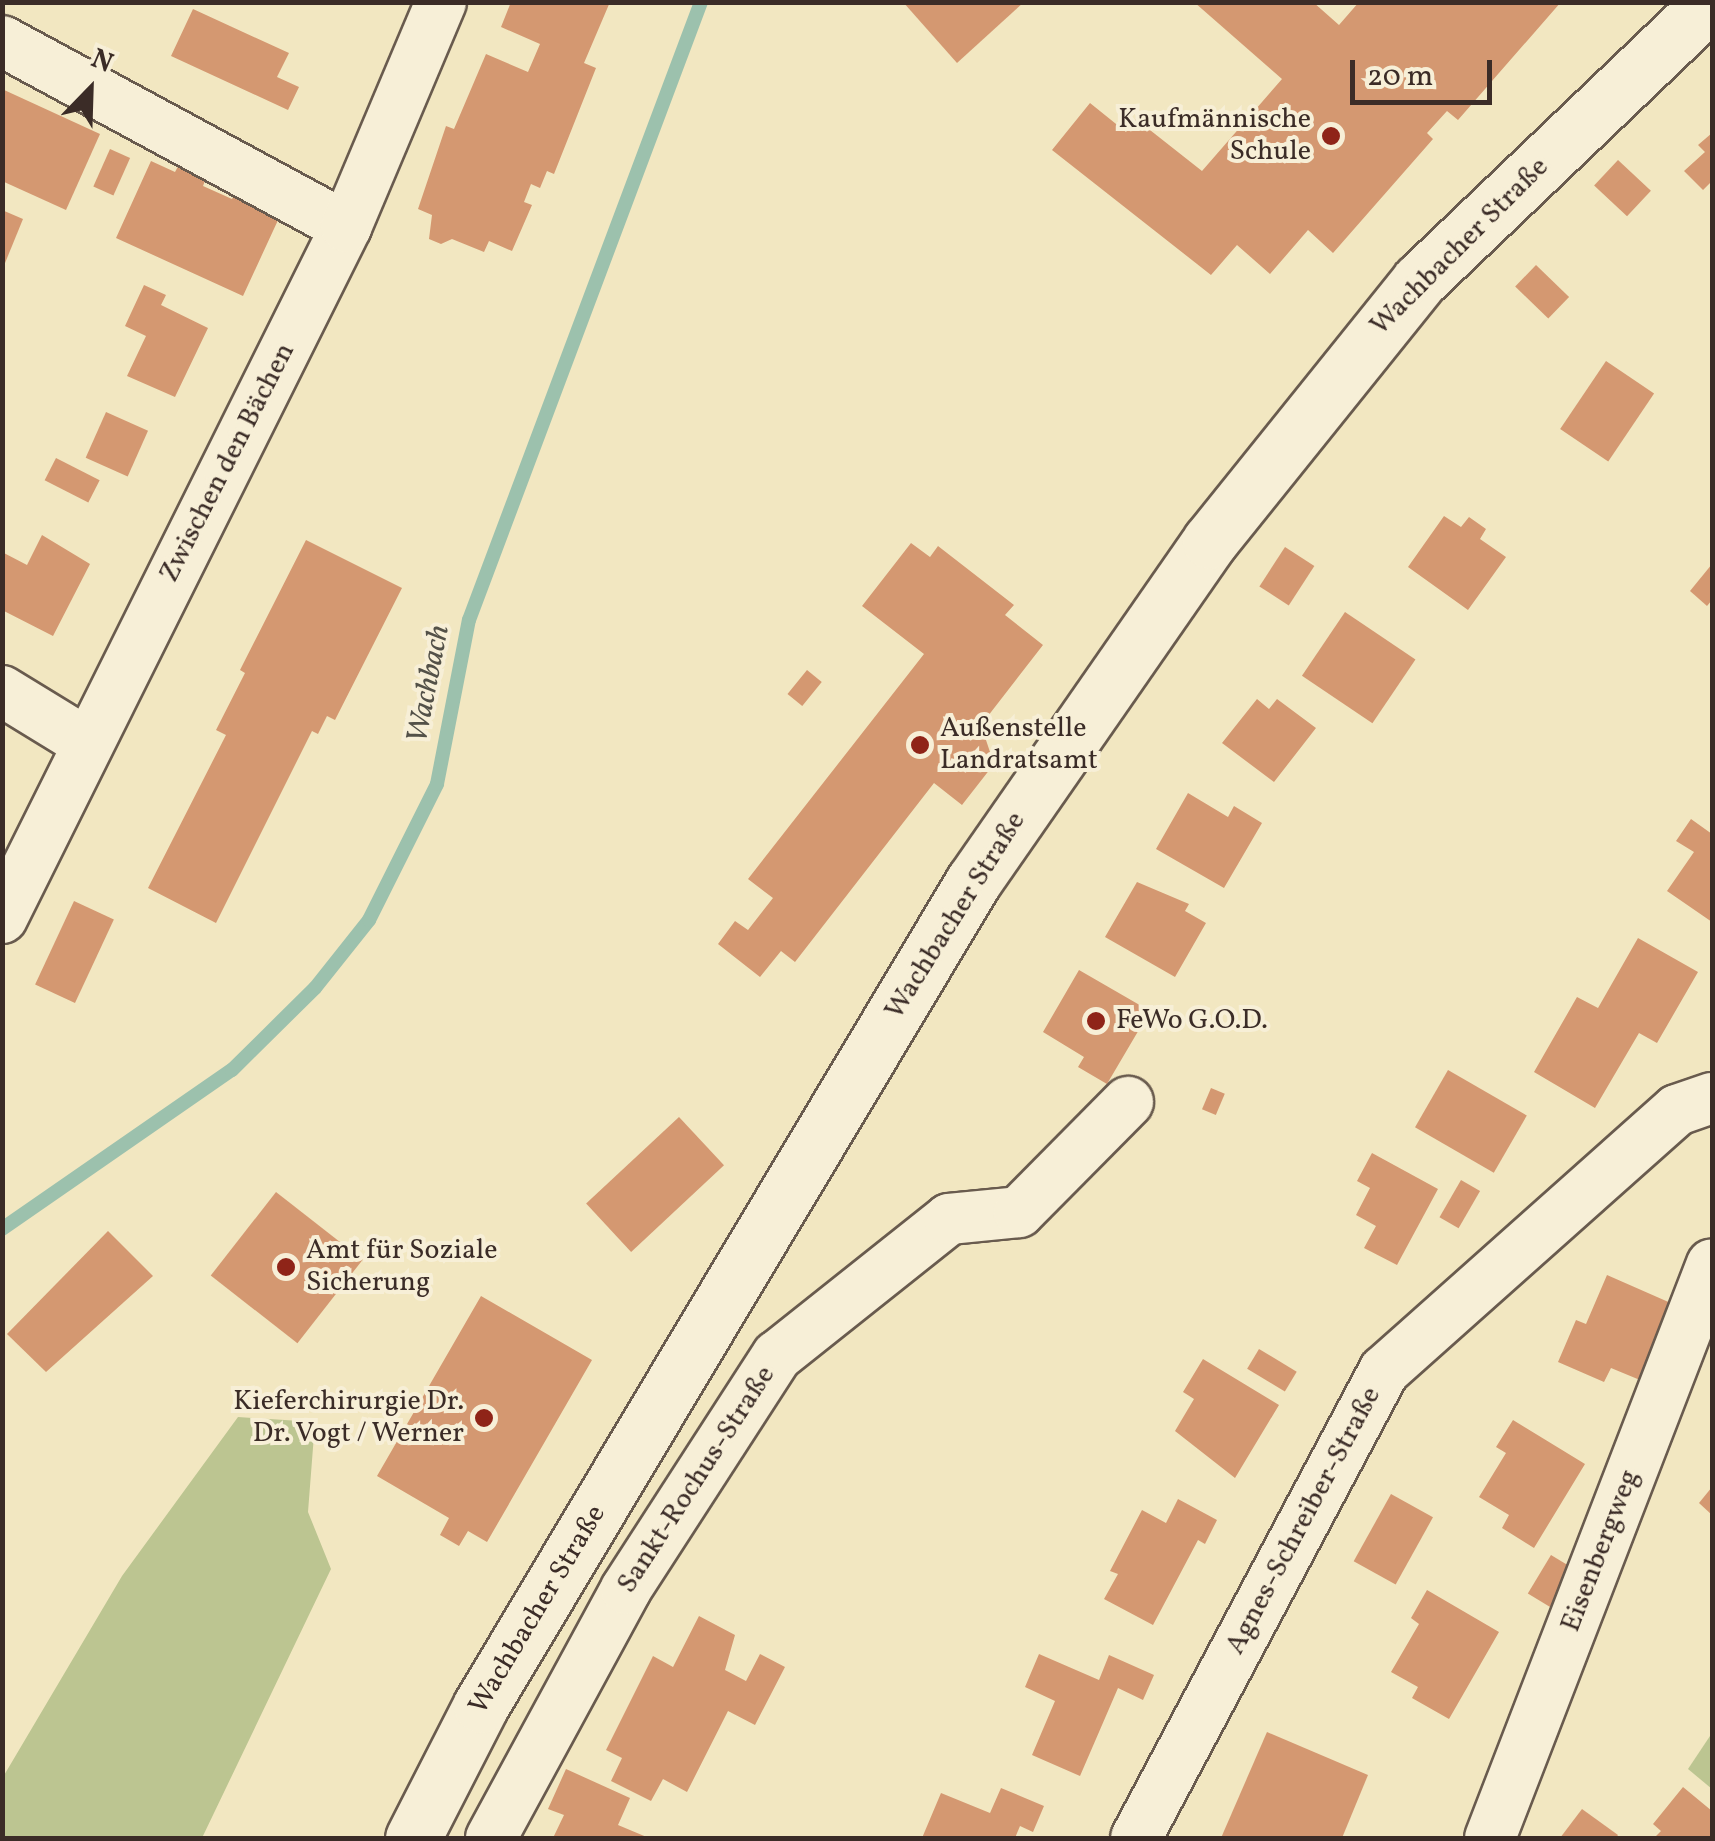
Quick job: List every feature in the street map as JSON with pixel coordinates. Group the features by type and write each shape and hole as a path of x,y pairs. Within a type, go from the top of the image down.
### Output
{"street":[{"name":"Zwischen den Bächen","path":"2,918 346,226 441,2"},
{"name":"Wachbacher Straße","path":"413,1838 481,1705 973,882 1166,603 1419,280 1712,2"},
{"path":"2,41 346,226"},
{"path":"2,691 88,743"},
{"name":"Agnes-Schreiber-Straße","path":"1136,1838 1384,1371 1676,1110 1712,1098"},
{"name":"Sankt-Rochus-Straße","path":"491,1838 626,1589 776,1356 949,1218 1019,1212 1128,1102"},
{"name":"Eisenbergweg","path":"1490,1838 1712,1264"}],"green space":[{"path":"238,1417 315,1422 308,1512 331,1569 202,1838 3,1838 3,1777 122,1576"},
{"path":"1712,1733 1712,1789 1688,1769"}],"building":[{"path":"511,2 610,2 584,63 596,68 554,174 547,171 540,188 531,184 524,202 532,205 512,251 489,241 484,252 452,239 441,244 429,239 432,215 418,209 446,126 454,129 486,54 528,72 540,44 501,27"},
{"path":"903,2 1024,2 957,63"},
{"name":"Kaufmännische Schule","path":"1194,2 1313,2 1339,25 1359,2 1561,2 1458,120 1447,111 1427,133 1433,139 1333,253 1308,230 1270,274 1237,245 1211,275 1052,150 1090,103 1126,132 1136,119 1202,171 1282,79"},
{"path":"193,9 289,53 277,77 299,87 288,110 171,56"},
{"path":"2,89 100,134 66,210 2,181"},
{"path":"1712,133 1712,181 1703,190 1684,171 1705,152 1698,145"},
{"path":"110,149 130,158 113,195 93,186"},
{"path":"1618,160 1651,191 1627,216 1594,186"},
{"path":"151,161 175,172 181,161 208,173 203,186 232,199 238,187 265,200 260,210 279,218 243,296 116,238"},
{"path":"2,210 23,219 3,268 2,268"},
{"path":"1536,265 1569,297 1548,319 1515,287"},
{"path":"144,285 166,295 161,305 208,328 175,397 127,376 146,336 125,326"},
{"path":"1606,361 1654,393 1608,461 1560,429"},
{"path":"106,412 148,431 128,476 86,458"},
{"path":"56,458 100,480 88,503 45,480"},
{"path":"1444,516 1461,527 1469,517 1486,529 1480,539 1506,557 1468,610 1408,567"},
{"path":"42,535 90,564 53,636 2,610 2,552 27,565"},
{"path":"306,540 402,588 335,720 327,716 318,734 312,731 216,923 148,888 226,735 216,730 245,673 240,670"},
{"name":"Außenstelle Landratsamt","path":"911,543 930,557 938,546 1014,605 1005,615 1043,645 981,725 994,764 962,805 934,783 795,962 781,951 760,977 718,944 735,921 748,930 773,898 748,879 924,654 862,606"},
{"path":"1285,547 1314,566 1289,605 1259,586"},
{"path":"1712,564 1712,600 1707,606 1690,591"},
{"path":"1345,612 1415,660 1372,723 1302,676"},
{"path":"807,670 822,682 802,706 787,694"},
{"path":"1257,699 1269,709 1277,699 1316,728 1274,782 1222,743"},
{"path":"1188,793 1228,817 1234,806 1262,823 1224,888 1156,849"},
{"path":"1691,819 1712,834 1712,922 1667,891 1694,852 1676,841"},
{"path":"1137,882 1189,904 1185,911 1206,923 1175,977 1105,937"},
{"path":"74,901 114,920 75,1003 35,984"},
{"path":"1638,938 1698,972 1657,1043 1639,1033 1595,1108 1534,1072 1577,997 1598,1008"},
{"name":"FeWo G.O.D.","path":"1079,970 1150,1011 1107,1084 1078,1067 1084,1057 1043,1032"},
{"path":"1448,1070 1527,1116 1494,1173 1415,1127"},
{"path":"1211,1088 1225,1094 1216,1115 1202,1109"},
{"path":"679,1117 724,1165 631,1252 586,1204"},
{"path":"1372,1153 1438,1189 1397,1265 1364,1248 1376,1226 1356,1215 1370,1188 1357,1181"},
{"path":"1461,1180 1480,1191 1459,1228 1440,1217"},
{"name":"Amt für Soziale Sicherung","path":"276,1192 363,1260 297,1343 211,1276"},
{"path":"108,1231 153,1276 46,1372 7,1334"},
{"path":"1607,1275 1673,1304 1640,1380 1611,1368 1604,1382 1558,1362 1576,1320 1586,1324"},
{"name":"Kieferchirurgie Dr. Dr. Vogt / Werner","path":"481,1296 592,1360 487,1542 468,1531 459,1546 440,1535 449,1518 377,1476"},
{"path":"1259,1349 1297,1372 1285,1391 1247,1369"},
{"path":"1203,1359 1279,1405 1235,1478 1175,1431 1194,1399 1183,1392"},
{"path":"1513,1420 1585,1464 1534,1548 1502,1528 1509,1515 1479,1497 1506,1453 1496,1447"},
{"path":"1712,1487 1712,1515 1699,1503"},
{"path":"1391,1494 1433,1517 1396,1585 1354,1561"},
{"path":"1178,1499 1217,1520 1205,1544 1198,1540 1153,1625 1104,1599 1118,1574 1110,1571 1142,1510 1166,1523"},
{"path":"1551,1555 1573,1568 1550,1607 1528,1594"},
{"path":"1427,1590 1499,1632 1449,1719 1412,1698 1418,1687 1391,1672 1419,1624 1411,1618"},
{"path":"699,1616 735,1635 725,1670 746,1681 760,1654 785,1667 755,1725 728,1711 687,1792 663,1779 651,1801 611,1781 622,1758 606,1750 653,1656 673,1667"},
{"path":"1039,1654 1099,1680 1109,1655 1154,1675 1143,1700 1118,1688 1080,1776 1032,1755 1055,1701 1025,1687"},
{"path":"1267,1732 1368,1775 1342,1838 1221,1838"},
{"path":"566,1769 630,1798 618,1825 649,1838 553,1838 564,1815 548,1809"},
{"path":"1683,1787 1712,1811 1712,1838 1654,1838 1661,1831 1653,1824"},
{"path":"1001,1788 1044,1806 1033,1832 1020,1826 1015,1838 922,1838 941,1793 990,1813"},
{"path":"1582,1809 1618,1835 1616,1838 1560,1838"}],"waterway":[{"name":"Wachbach","path":"2,1229 232,1070 315,988 369,920 437,784 469,620 701,2"}],"place":[{"name":"Kaufmännische Schule","path":"1331,136"},
{"name":"Außenstelle Landratsamt","path":"920,745"},
{"name":"FeWo G.O.D.","path":"1096,1021"},
{"name":"Amt für Soziale Sicherung","path":"286,1267"},
{"name":"Kieferchirurgie Dr. Dr. Vogt / Werner","path":"484,1418"}]}
